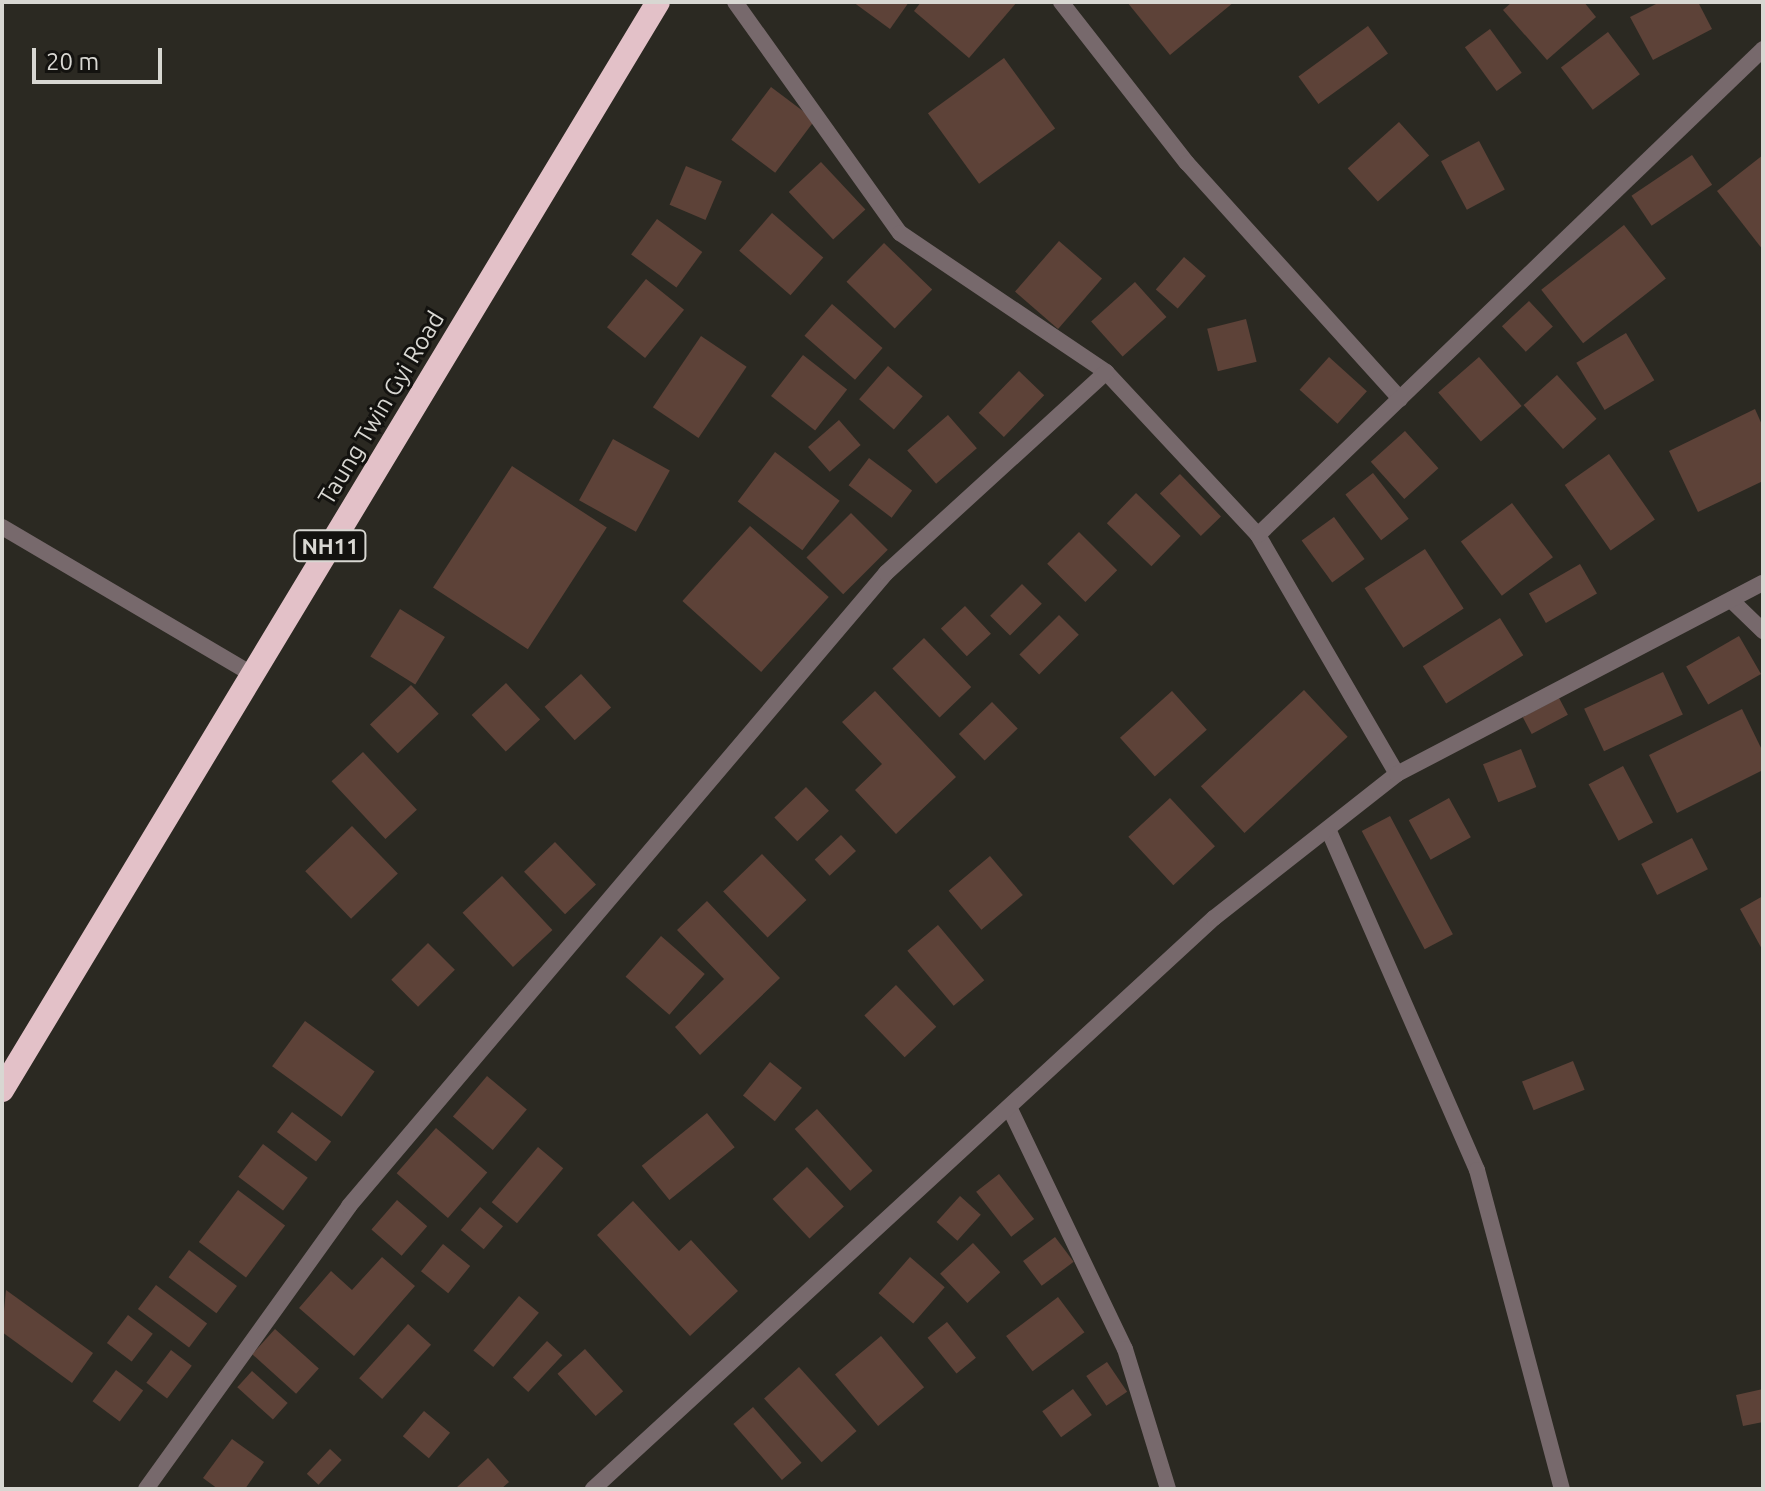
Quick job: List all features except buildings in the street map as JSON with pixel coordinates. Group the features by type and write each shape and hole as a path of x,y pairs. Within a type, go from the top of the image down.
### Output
{"highway":[{"name":"Taung Twin Gyi Road","path":"2,1090 658,2"}],"street":[{"path":"735,2 900,233 1106,372 1258,535 1397,774"},
{"path":"1061,2 1187,163 1400,399"},
{"path":"1258,535 1763,49"},
{"path":"146,1489 349,1206 886,573 1106,372"},
{"path":"2,527 253,675"},
{"path":"593,1489 1214,918 1397,774 1763,583"},
{"path":"1731,600 1763,631"},
{"path":"1328,829 1477,1170 1562,1489"},
{"path":"1009,1107 1125,1349 1168,1489"}]}
